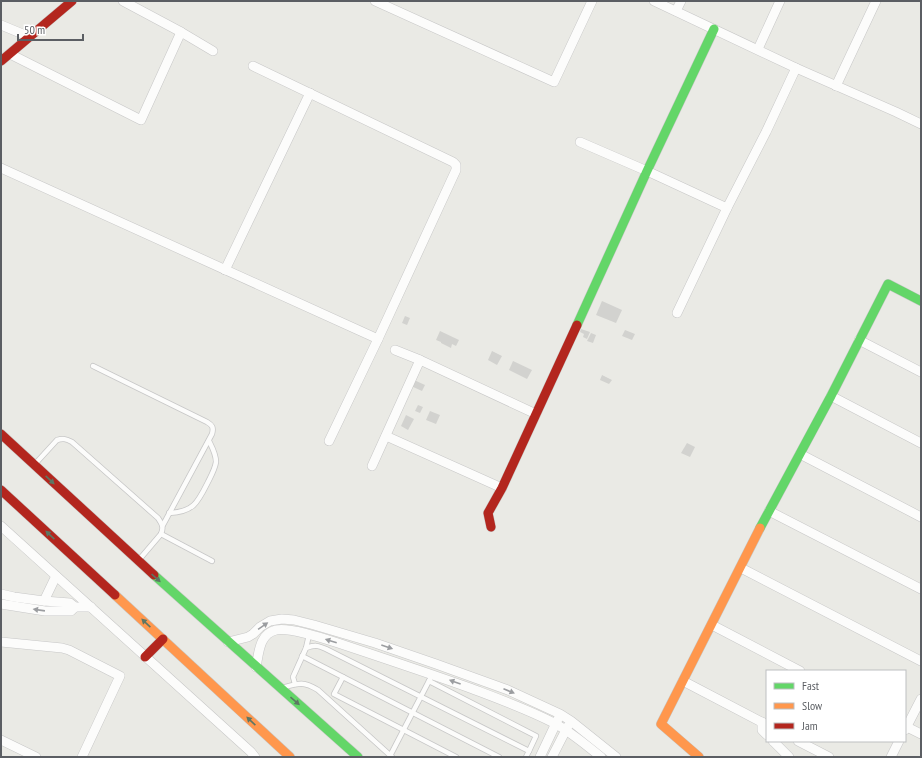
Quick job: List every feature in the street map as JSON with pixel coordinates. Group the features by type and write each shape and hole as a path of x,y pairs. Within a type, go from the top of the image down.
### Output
{"street":[{"path":"1,61 72,1"},
{"path":"123,1 213,51"},
{"path":"375,1 554,82 592,1"},
{"path":"654,1 796,68 921,124"},
{"path":"676,11 681,1"},
{"path":"758,49 780,1"},
{"path":"836,86 876,1"},
{"path":"1,25 30,37"},
{"path":"491,527 488,513 502,488 647,171 714,29"},
{"path":"10,54 141,120 181,32"},
{"path":"253,66 453,162 456,165 456,170 329,441"},
{"path":"677,313 796,68"},
{"path":"225,270 310,93"},
{"path":"580,142 727,208"},
{"path":"1,168 378,339"},
{"path":"699,757 661,724 888,284 921,301"},
{"path":"859,340 921,372"},
{"path":"395,350 420,360 536,414"},
{"path":"372,466 420,360"},
{"path":"831,396 921,443"},
{"path":"1,434 138,561 358,757"},
{"path":"386,436 502,488"},
{"path":"800,454 921,518"},
{"path":"1,490 290,757"},
{"path":"770,511 921,590"},
{"path":"1,526 255,757"},
{"path":"741,568 921,661"},
{"path":"44,601 56,576"},
{"path":"1,594 44,601 70,603 76,607 91,607"},
{"path":"1,604 45,611 71,611 76,607"},
{"path":"228,642 248,637 270,621 282,619 294,620 314,625 375,643 508,690 560,714 616,757"},
{"path":"712,625 798,670"},
{"path":"256,667 261,643 269,633 276,630 285,630 309,635 431,678 500,699 532,712 566,731 601,757"},
{"path":"145,657 163,639"},
{"path":"1,642 69,650 120,676 82,757"},
{"path":"683,681 765,723 762,730 766,734"},
{"path":"921,699 906,727 921,734"},
{"path":"540,757 560,714"},
{"path":"552,757 571,721"},
{"path":"1,740 36,757"},
{"path":"774,742 789,757"},
{"path":"800,742 829,757"},
{"path":"891,757 898,742"}],"lane":[{"path":"93,366 207,422 214,430 169,513 163,525 161,534 138,561"},
{"path":"34,465 57,440 66,438 158,518 163,525"},
{"path":"169,513 179,513 184,511 199,499 214,470 216,461 215,453 209,441"},
{"path":"161,534 212,560"},
{"path":"295,684 293,677 306,648 309,635"},
{"path":"306,648 313,645 326,649 529,751"},
{"path":"302,656 499,757"},
{"path":"328,699 334,694 343,677"},
{"path":"280,689 295,684 308,684 318,690 391,756 431,678 536,736 526,757"},
{"path":"334,694 456,757"}],"building":[{"path":"602,301 622,310 616,323 596,315"},
{"path":"405,316 410,318 407,325 402,323"},
{"path":"581,329 590,332 587,339 583,337 584,334 580,332"},
{"path":"625,330 635,334 632,340 622,336"},
{"path":"440,331 459,340 456,346 452,344 451,348 436,340"},
{"path":"591,333 596,335 593,343 587,341"},
{"path":"492,351 502,356 497,365 488,360"},
{"path":"513,361 532,370 527,379 509,370"},
{"path":"602,375 612,380 609,384 600,380"},
{"path":"414,380 425,385 422,391 411,386"},
{"path":"418,405 423,407 420,413 415,411"},
{"path":"430,411 440,415 436,424 426,420"},
{"path":"406,415 414,419 408,430 401,426"},
{"path":"687,443 695,447 690,457 681,453"}],"traffic: fast":[{"path":"577,325 714,29"},
{"path":"760,528 831,396 888,284 921,301"},
{"path":"154,575 358,757"}],"traffic: slow":[{"path":"699,757 661,724 760,528"},
{"path":"115,595 290,757"}],"traffic: jam":[{"path":"1,61 72,1"},
{"path":"491,527 488,513 502,488 577,325"},
{"path":"1,434 154,575"},
{"path":"1,490 115,595"},
{"path":"145,657 163,639"}]}
